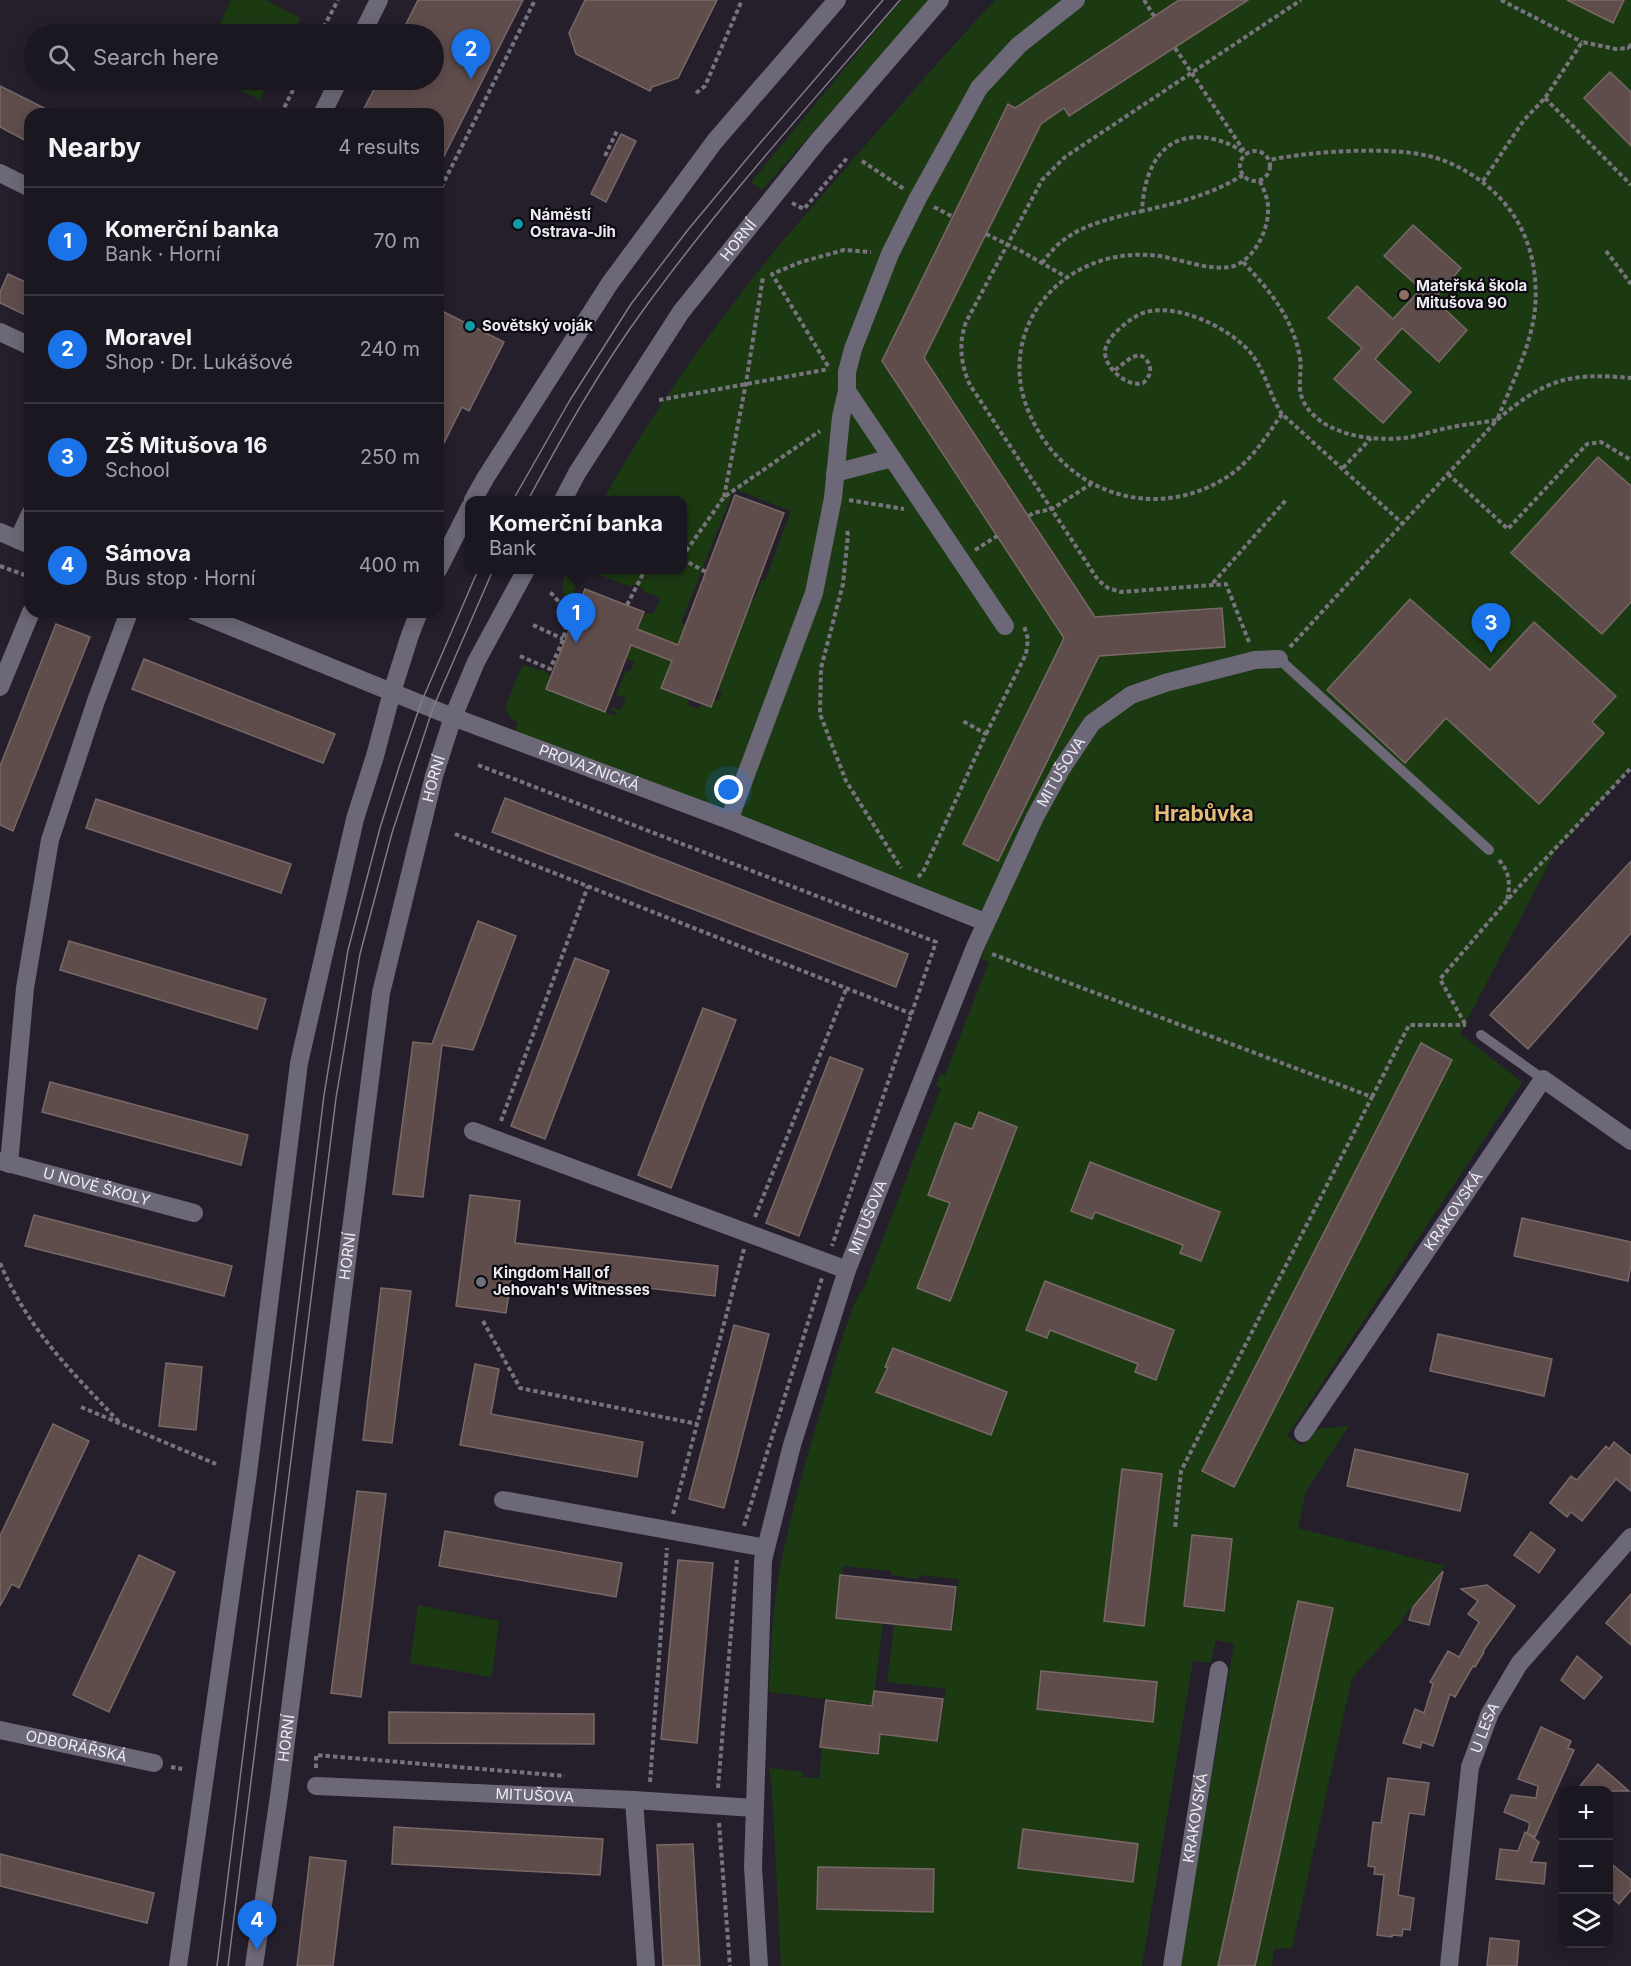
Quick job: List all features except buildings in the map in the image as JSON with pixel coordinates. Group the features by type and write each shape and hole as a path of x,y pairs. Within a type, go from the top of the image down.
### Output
{"street":[{"path":"367,24 379,0"},
{"path":"476,496 610,283 715,141 837,0"},
{"name":"HORNÍ","path":"566,496 577,473 681,312 818,141 940,0"},
{"path":"729,820 814,593 833,498 841,417 847,391 847,372 853,349 890,254 979,88 1019,45 1076,0"},
{"path":"325,108 334,90"},
{"path":"0,173 24,185"},
{"path":"0,332 24,343"},
{"path":"847,391 1005,626"},
{"path":"835,473 892,458"},
{"path":"444,558 465,517"},
{"path":"0,532 24,542"},
{"name":"HORNÍ","path":"254,1966 279,1796 381,993 434,776 453,717 476,662 524,574"},
{"path":"0,687 29,618"},
{"path":"5,1163 25,988 50,840 96,700 127,618"},
{"name":"PROVAZNICKÁ","path":"210,618 453,717 729,820 985,922"},
{"path":"178,1966 248,1473 299,1063 355,819 392,692 417,618"},
{"name":"MITUŠOVA","path":"759,1966 753,1867 763,1560 792,1444 847,1270 975,947 1035,817 1062,768 1092,723 1131,695 1165,682 1255,660 1279,659"},
{"path":"1543,1079 1631,1141"},
{"name":"KRAKOVSKÁ","path":"1304,1433 1543,1079"},
{"name":"MITUŠOVA","path":"473,1131 847,1270"},
{"name":"U NOVÉ ŠKOLY","path":"5,1163 195,1213"},
{"path":"503,1500 766,1548"},
{"name":"U LESA","path":"1449,1966 1470,1767 1490,1713 1519,1664 1631,1537"},
{"name":"KRAKOVSKÁ","path":"1172,1966 1219,1670"},
{"name":"ODBORÁŘSKÁ","path":"0,1730 154,1763"},
{"name":"MITUŠOVA","path":"316,1786 634,1800 754,1808"},
{"path":"634,1800 646,1966"}],"lane":[{"path":"1279,659 1489,850"},
{"path":"1481,1035 1543,1079"}],"path":[{"path":"325,24 338,0"},
{"path":"444,182 535,0"},
{"path":"696,93 705,86 742,0"},
{"path":"1144,0 1154,16"},
{"path":"1255,660 1226,584 1120,592 1108,588 1098,580 970,386 965,373 961,343 966,322 1007,243 1042,180 1052,168 1065,157 1301,0"},
{"path":"1501,0 1582,42 1616,49 1630,48"},
{"path":"1483,181 1524,120 1545,98 1582,42"},
{"path":"1175,48 1246,154"},
{"path":"284,108 293,90"},
{"path":"1545,98 1631,185"},
{"path":"605,156 616,131"},
{"path":"1142,211 1142,196 1149,174 1165,146 1192,135 1224,142 1246,154"},
{"path":"1253,151 1261,152 1269,160 1269,172 1260,181 1250,181 1242,175 1240,162 1246,154 1253,151"},
{"path":"1269,160 1291,155 1376,151 1411,152 1444,160 1483,181 1502,199 1521,226 1531,252 1535,279 1535,308 1532,329 1497,420"},
{"path":"791,202 804,209 847,158"},
{"path":"862,161 918,198"},
{"path":"1042,263 1057,246 1073,234 1107,220 1197,197 1218,189 1242,175"},
{"path":"1260,181 1268,199 1267,224 1255,248 1243,262 1228,267 1152,255 1130,255 1106,258 1082,267 1066,277 1046,297 1027,331 1020,358 1021,385 1026,407 1043,440 1067,467 1091,483 1125,497 1149,500 1172,498 1199,491 1236,472 1257,449 1282,414"},
{"path":"986,234 1007,243 1066,277"},
{"path":"1606,251 1631,284"},
{"path":"1243,262 1272,294 1288,321 1297,343 1301,394 1311,412 1325,424 1371,438 1400,439 1456,426 1497,420"},
{"path":"724,497 763,277"},
{"path":"1115,370 1137,355 1148,361 1151,371 1147,380 1136,385 1127,382 1115,370 1109,364 1105,350 1110,340 1133,318 1149,312 1188,314 1223,330 1247,349 1257,363 1274,402 1282,414 1403,524"},
{"path":"659,400 830,369"},
{"path":"1279,659 1497,420 1529,394 1548,384 1568,378 1601,376 1631,378"},
{"path":"687,551 724,497 841,417"},
{"path":"1343,468 1371,438"},
{"path":"1448,474 1508,529 1587,444 1601,442 1631,460"},
{"path":"1029,516 1052,509 1091,483"},
{"path":"833,498 930,513"},
{"path":"833,498 848,535 843,584 821,668 820,714 846,781 905,875"},
{"path":"1213,584 1286,500"},
{"path":"975,550 997,536"},
{"path":"687,561 705,572"},
{"path":"0,566 24,575"},
{"path":"627,605 643,574"},
{"path":"520,656 550,669 567,626 565,612 550,592"},
{"path":"534,625 563,639"},
{"path":"911,884 923,872 986,734 961,720"},
{"path":"1481,1035 1465,1024 1440,979 1507,900 1631,768"},
{"path":"455,834 912,1014"},
{"path":"1489,850 1505,867 1510,890 1507,900"},
{"path":"494,1139 588,886"},
{"path":"975,947 1372,1097"},
{"path":"639,1782 651,1782 668,1530 749,1234 847,987"},
{"path":"1175,1529 1181,1471 1409,1025 1465,1024"},
{"path":"0,1263 32,1324 57,1356 121,1424"},
{"path":"483,1321 520,1388 697,1424"},
{"path":"81,1407 216,1464"},
{"path":"316,1786 316,1755 570,1776"}],"green space":[{"path":"231,0 266,0 301,18 298,24 220,24"},
{"path":"901,0 929,0 762,190 751,182"},
{"path":"995,0 1631,0 1631,768 1555,852 1460,1034 1522,1082 1287,1436 1302,1446 1315,1429 1349,1426 1306,1491 1298,1528 1445,1566 1401,1620 1403,1621 1352,1678 1292,1948 1274,1949 1272,1966 1180,1966 1234,1644 1216,1640 1211,1662 1193,1660 1142,1966 781,1966 769,1768 804,1772 802,1777 819,1778 822,1748 878,1755 881,1734 938,1741 946,1689 887,1682 894,1624 952,1631 959,1579 919,1575 918,1579 891,1575 891,1571 843,1566 836,1618 883,1623 873,1705 769,1692 772,1630 777,1583 785,1543 842,1338 850,1314 864,1288 941,1088 936,1085 940,1074 945,1075 989,962 981,959 997,917 515,732 518,723 511,718 505,708 521,668 525,665 540,671 542,669 552,677 547,690 615,716 617,713 610,710 612,707 621,711 626,698 616,695 626,671 630,672 634,662 626,658 631,646 672,662 661,689 689,699 687,705 698,709 700,704 710,708 714,698 719,700 722,692 717,690 752,600 762,580 765,581 791,511 734,489 681,623 686,625 678,645 637,631 644,614 654,613 660,598 644,592 644,589 633,584 632,587 597,574 687,574 687,496 605,496 662,403 752,279 935,66"},
{"path":"240,90 265,90 260,100"},
{"path":"565,574 581,574 569,605 578,609 571,626 563,590"},
{"path":"418,1605 499,1621 492,1677 410,1663"}],"tram line":[{"path":"515,496 570,400 631,304 687,231 883,0"},
{"path":"530,496 597,379 674,269 769,152 900,0"},
{"path":"217,1966 324,1095 348,950 380,828 400,764 421,703 476,574"},
{"path":"228,1966 336,1098 360,954 392,833 433,708 491,574"}],"place":[{"name":"Moravel","path":"471,79"},
{"name":"Náměstí Ostrava-Jih","path":"518,224"},
{"name":"Mateřská škola Mitušova 90","path":"1404,295"},
{"name":"Sovětský voják","path":"470,326"},
{"name":"Komerční banka","path":"576,643"},
{"name":"ZŠ Mitušova 16","path":"1491,653"},
{"name":"Kingdom Hall of Jehovah's Witnesses","path":"481,1282"},
{"name":"Sámova","path":"257,1950"}],"district":[{"name":"Hrabůvka","path":"1204,814"}]}
